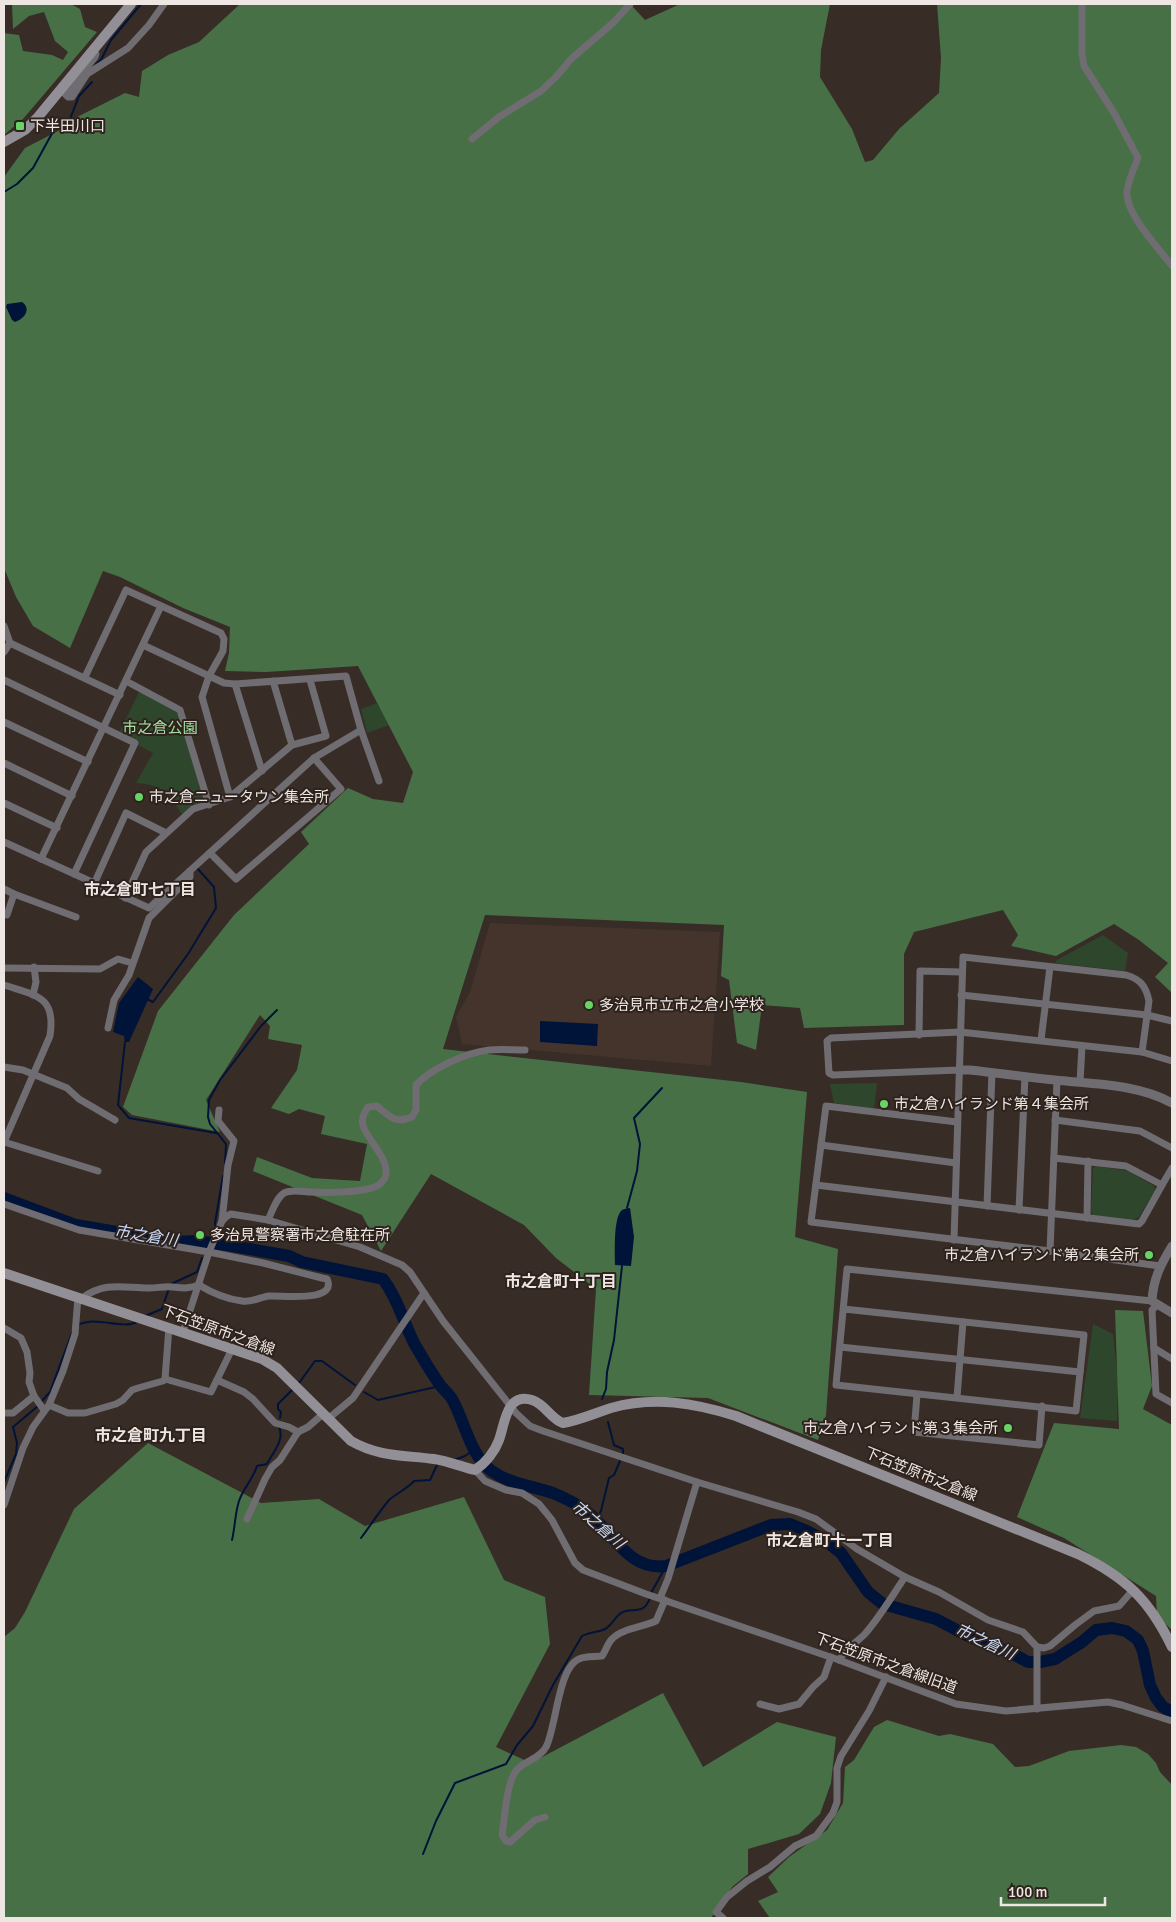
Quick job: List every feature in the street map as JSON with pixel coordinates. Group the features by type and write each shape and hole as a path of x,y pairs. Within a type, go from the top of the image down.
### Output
{"main road":[{"path":"4,142 25,130 38,117 131,4"},
{"name":"下石笠原市之倉線","path":"4,1273 232,1348 271,1363 327,1415 341,1433 363,1448 386,1455 440,1460 477,1469"},
{"name":"下石笠原市之倉線","path":"511,1406 517,1401 525,1399 533,1401 564,1423 612,1408 637,1403 685,1402 736,1416 1101,1565 1133,1590 1148,1605 1161,1623 1172,1647"},
{"path":"477,1469 493,1453 500,1438 504,1420 511,1406"}],"street":[{"path":"92,50 96,54 95,58 66,94 68,97 72,97 87,74 128,48 149,25 164,4"},
{"path":"472,139 499,117 541,91 571,59 614,22 630,4"},
{"path":"1082,4 1082,54 1084,66 1114,113 1138,158 1130,179 1127,192 1128,201 1134,216 1172,266"},
{"path":"85,677 126,590 221,633 224,639 223,651 209,676 202,698 230,798"},
{"path":"42,859 161,606"},
{"path":"4,626 10,643 120,694"},
{"path":"4,652 10,643"},
{"path":"143,645 224,683 310,680 346,676 379,781"},
{"path":"4,680 136,743 74,874"},
{"path":"125,898 146,852 193,809 230,798 292,745 326,736 310,680"},
{"path":"126,681 180,710 208,806"},
{"path":"273,681 292,745"},
{"path":"235,684 262,771"},
{"path":"4,722 88,762"},
{"path":"4,842 148,908 210,854 314,758 362,730"},
{"path":"210,854 236,879 341,789 314,758"},
{"path":"4,763 72,796"},
{"path":"4,803 57,828"},
{"path":"94,884 126,813 166,833"},
{"path":"108,1028 114,1000 129,976 149,918 190,877 190,871"},
{"path":"4,889 76,917"},
{"path":"4,914 7,915 14,894"},
{"path":"954,1240 963,957 1126,975 1137,979 1148,993 1149,1001 1142,1052"},
{"path":"4,968 100,968 118,959 132,963"},
{"path":"32,995 36,982 34,967"},
{"path":"1041,1040 1050,967"},
{"path":"919,1035 920,971 962,972"},
{"path":"4,985 32,995 45,1003 50,1010 52,1021 50,1036 4,1142 98,1171"},
{"path":"961,995 1147,1015 1172,1021"},
{"path":"1172,1061 1142,1052 960,1032 831,1038 827,1041 829,1073 839,1076 959,1070 992,1072 1137,1090 1172,1103"},
{"path":"1080,1082 1082,1046"},
{"path":"268,1220 283,1194 292,1191 328,1193 360,1190 379,1184 385,1177 385,1167 381,1153 362,1126 363,1114 368,1107 377,1106 392,1119 403,1121 412,1117 416,1110 416,1085 437,1068 457,1059 489,1050 525,1050"},
{"path":"4,1067 33,1073 67,1088 79,1098 115,1120"},
{"path":"987,1206 992,1072"},
{"path":"1020,1210 1025,1076"},
{"path":"1050,1251 1057,1080"},
{"path":"957,1122 826,1106 812,1222 1160,1266"},
{"path":"219,1110 218,1121 234,1141 228,1165 221,1225"},
{"path":"1055,1120 1140,1132 1172,1148"},
{"path":"821,1146 956,1163"},
{"path":"1054,1158 1126,1166 1162,1185"},
{"path":"1087,1218 1088,1162"},
{"path":"816,1185 1139,1224 1172,1168"},
{"path":"4,1204 79,1230 263,1263 327,1279 329,1284 322,1294 315,1296 268,1296 245,1302 213,1294 199,1285"},
{"path":"184,1332 209,1252 221,1225 227,1216 232,1214 268,1220 360,1247 392,1260 410,1272 443,1320 511,1406 530,1426 543,1432 816,1519 857,1549 905,1577 939,1592 988,1620 1024,1632 1038,1649 1037,1709"},
{"path":"1172,1246 1160,1266 1154,1283 1155,1302 1152,1310 1156,1394 1172,1403"},
{"path":"844,1309 1084,1334 1076,1411 836,1385 847,1269 1155,1302 1172,1312"},
{"path":"4,1505 23,1448 33,1427 47,1408 76,1334 80,1298 97,1289 112,1286 149,1288 169,1286 181,1289 199,1285"},
{"path":"247,1519 265,1479 298,1432 353,1398 424,1293"},
{"path":"957,1397 963,1322"},
{"path":"165,1379 168,1327"},
{"path":"4,1328 21,1338 27,1352 30,1373 29,1382 34,1396 47,1408 68,1412 85,1413 116,1404 123,1400 132,1390 158,1383 165,1379 210,1392 232,1348"},
{"path":"840,1347 1080,1372"},
{"path":"1154,1348 1172,1360"},
{"path":"217,1380 244,1392 275,1423 298,1432"},
{"path":"917,1395 914,1432 1039,1445 1042,1406"},
{"path":"4,1413 13,1413 34,1396"},
{"path":"477,1469 486,1481 506,1490 522,1493 539,1504 552,1520 575,1563 582,1570 660,1598"},
{"path":"545,1817 535,1820 510,1842 506,1841 502,1835 511,1781 521,1766 546,1748 562,1685 572,1664 581,1658 602,1656 606,1652 608,1643 617,1634 656,1621 660,1598 668,1579 697,1482"},
{"path":"839,1660 884,1610 905,1577"},
{"path":"1038,1649 1050,1646 1094,1611 1119,1606 1133,1590"},
{"name":"下石笠原市之倉線旧道","path":"660,1598 831,1657 956,1704 1006,1710 1108,1702 1172,1721"},
{"path":"760,1704 779,1709 799,1704 824,1677 831,1657"},
{"path":"723,1918 716,1912 728,1897 747,1881 770,1867 795,1846 816,1836 833,1813 837,1802 838,1768 841,1756 869,1711 886,1677"}],"shaded area":[{"name":"多治見市立市之倉小学校","path":"490,923 720,932 711,1066 462,1044 456,1017 470,992"}],"green space":[{"path":"12,4 71,4 80,9 85,27 97,32 23,119 4,135 4,33 19,35 23,51 52,55 63,60 68,52 55,41 44,12 29,16 13,29"},
{"path":"240,4 633,4 633,7 645,20 680,4 830,4 821,50 820,77 852,129 865,162 873,160 899,129 939,93 941,58 937,4 1172,4 1172,993 1155,977 1168,963 1139,940 1114,924 1056,956 1011,946 1018,935 1003,910 914,932 904,954 904,1025 804,1028 800,1008 762,1005 756,1050 737,1043 729,980 721,976 724,925 485,915 443,1049 741,1082 807,1092 795,1237 838,1249 826,1415 818,1440 708,1398 589,1395 596,1289 556,1258 524,1225 431,1174 381,1251 362,1215 253,1171 257,1157 312,1178 360,1181 367,1144 321,1134 325,1116 299,1109 289,1114 271,1108 297,1070 302,1045 268,1039 270,1026 260,1015 206,1100 220,1132 132,1115 123,1107 158,1011 234,915 309,844 301,832 348,788 373,799 403,803 413,772 358,666 266,672 225,671 229,653 230,627 183,608 120,577 103,571 70,648 33,626 16,597 4,568 4,177 25,148 58,131 79,116 125,93 139,97 142,71 168,55 199,42"},
{"name":"市之倉公園","path":"141,688 180,710 209,805 184,817 170,796 165,792 154,786 136,783 153,753 138,745 139,741 120,731"},
{"path":"377,703 389,725 367,733 361,709"},
{"path":"1103,935 1128,953 1125,971 1055,963 1057,960"},
{"path":"877,1083 874,1109 834,1103 830,1084"},
{"path":"1096,1166 1128,1171 1154,1186 1155,1190 1139,1217 1133,1220 1094,1216 1091,1211 1093,1168"},
{"path":"1115,1310 1143,1311 1152,1386 1143,1409 1172,1425 1172,1630 1157,1616 1156,1596 1064,1538 1017,1517 1054,1423 1119,1429"},
{"path":"1093,1324 1113,1334 1118,1380 1117,1421 1080,1418"},
{"path":"148,1443 261,1503 319,1499 365,1526 464,1497 504,1580 545,1597 550,1644 496,1747 531,1763 663,1693 703,1767 777,1722 836,1737 831,1783 820,1814 799,1834 748,1849 748,1874 732,1887 711,1918 4,1918 4,1637 15,1628 25,1612 74,1509"},
{"path":"887,1720 939,1736 950,1734 993,1744 1015,1767 1029,1766 1069,1751 1121,1745 1136,1747 1148,1754 1156,1763 1160,1772 1172,1785 1172,1918 770,1918 758,1901 778,1892 768,1877 789,1857 827,1830 843,1803 845,1767 854,1760 874,1727"}],"water":[{"path":"22,302 27,311 21,319 15,322 12,320 6,307 7,304"},
{"path":"138,977 153,989 129,1042 125,1042 124,1036 113,1032 119,1003"},
{"path":"540,1021 598,1024 597,1046 540,1042"},
{"path":"630,1208 634,1237 631,1266 615,1265 617,1220 622,1210"}],"waterway":[{"path":"96,64 101,60 111,40 141,4"},
{"path":"4,192 17,184 33,168 55,128 70,119 79,96 92,82"},
{"path":"147,999 153,1002 188,954 216,908 214,887 197,868"},
{"path":"225,1164 226,1144 210,1124 208,1117 209,1100 220,1080 261,1026 277,1010"},
{"path":"125,1042 118,1105 129,1118 216,1133"},
{"path":"627,1208 637,1171 640,1144 634,1118 662,1088"},
{"path":"216,1228 215,1223 223,1176"},
{"name":"市之倉川","path":"4,1198 76,1225 175,1242 196,1241 227,1245 289,1256 302,1262 383,1279 396,1302 414,1343 440,1385 452,1399 474,1450 484,1464 507,1479 553,1493 578,1506 596,1519 622,1548 641,1562 652,1566 666,1566 771,1525 790,1524 826,1541 841,1553 868,1592 883,1604 936,1619 968,1636 1028,1662 1055,1659 1082,1642 1096,1630 1112,1628 1126,1631 1138,1640 1143,1651 1150,1685 1156,1698 1163,1707 1172,1712"},
{"path":"219,1234 227,1245"},
{"path":"171,1284 197,1272 202,1258"},
{"path":"602,1399 606,1389 607,1372 614,1340 622,1266"},
{"path":"145,1316 162,1309 169,1288"},
{"path":"78,1325 93,1321 124,1324 137,1322"},
{"path":"41,1402 50,1392 73,1330"},
{"path":"299,1383 315,1361 322,1361 355,1385"},
{"path":"364,1392 378,1400 440,1386"},
{"path":"280,1418 281,1412 278,1409 278,1404 293,1389"},
{"path":"4,1482 16,1454 17,1443 13,1427 38,1406"},
{"path":"608,1422 614,1445 623,1449 623,1454"},
{"path":"232,1540 239,1501 257,1466 267,1464 275,1450 280,1437 279,1427"},
{"path":"454,1460 465,1456 475,1449"},
{"path":"596,1521 601,1511 609,1478 614,1475 620,1461"},
{"path":"361,1538 389,1500 414,1481 430,1480 437,1465"},
{"path":"651,1593 666,1566"},
{"path":"423,1854 436,1821 455,1783 506,1764 517,1745 533,1726 553,1685 582,1636 605,1629 625,1611 641,1609 650,1598"}],"place":[{"name":"下半田川口","path":"20,126"},
{"name":"市之倉ニュータウン集会所","path":"139,797"},
{"name":"多治見市立市之倉小学校","path":"589,1005"},
{"name":"市之倉ハイランド第４集会所","path":"884,1104"},
{"name":"多治見警察署市之倉駐在所","path":"200,1235"},
{"name":"市之倉ハイランド第２集会所","path":"1149,1255"},
{"name":"市之倉ハイランド第３集会所","path":"1008,1428"}],"district":[{"name":"市之倉町七丁目","path":"140,890"},
{"name":"市之倉町十丁目","path":"561,1282"},
{"name":"市之倉町九丁目","path":"151,1436"},
{"name":"市之倉町十一丁目","path":"830,1541"}]}
